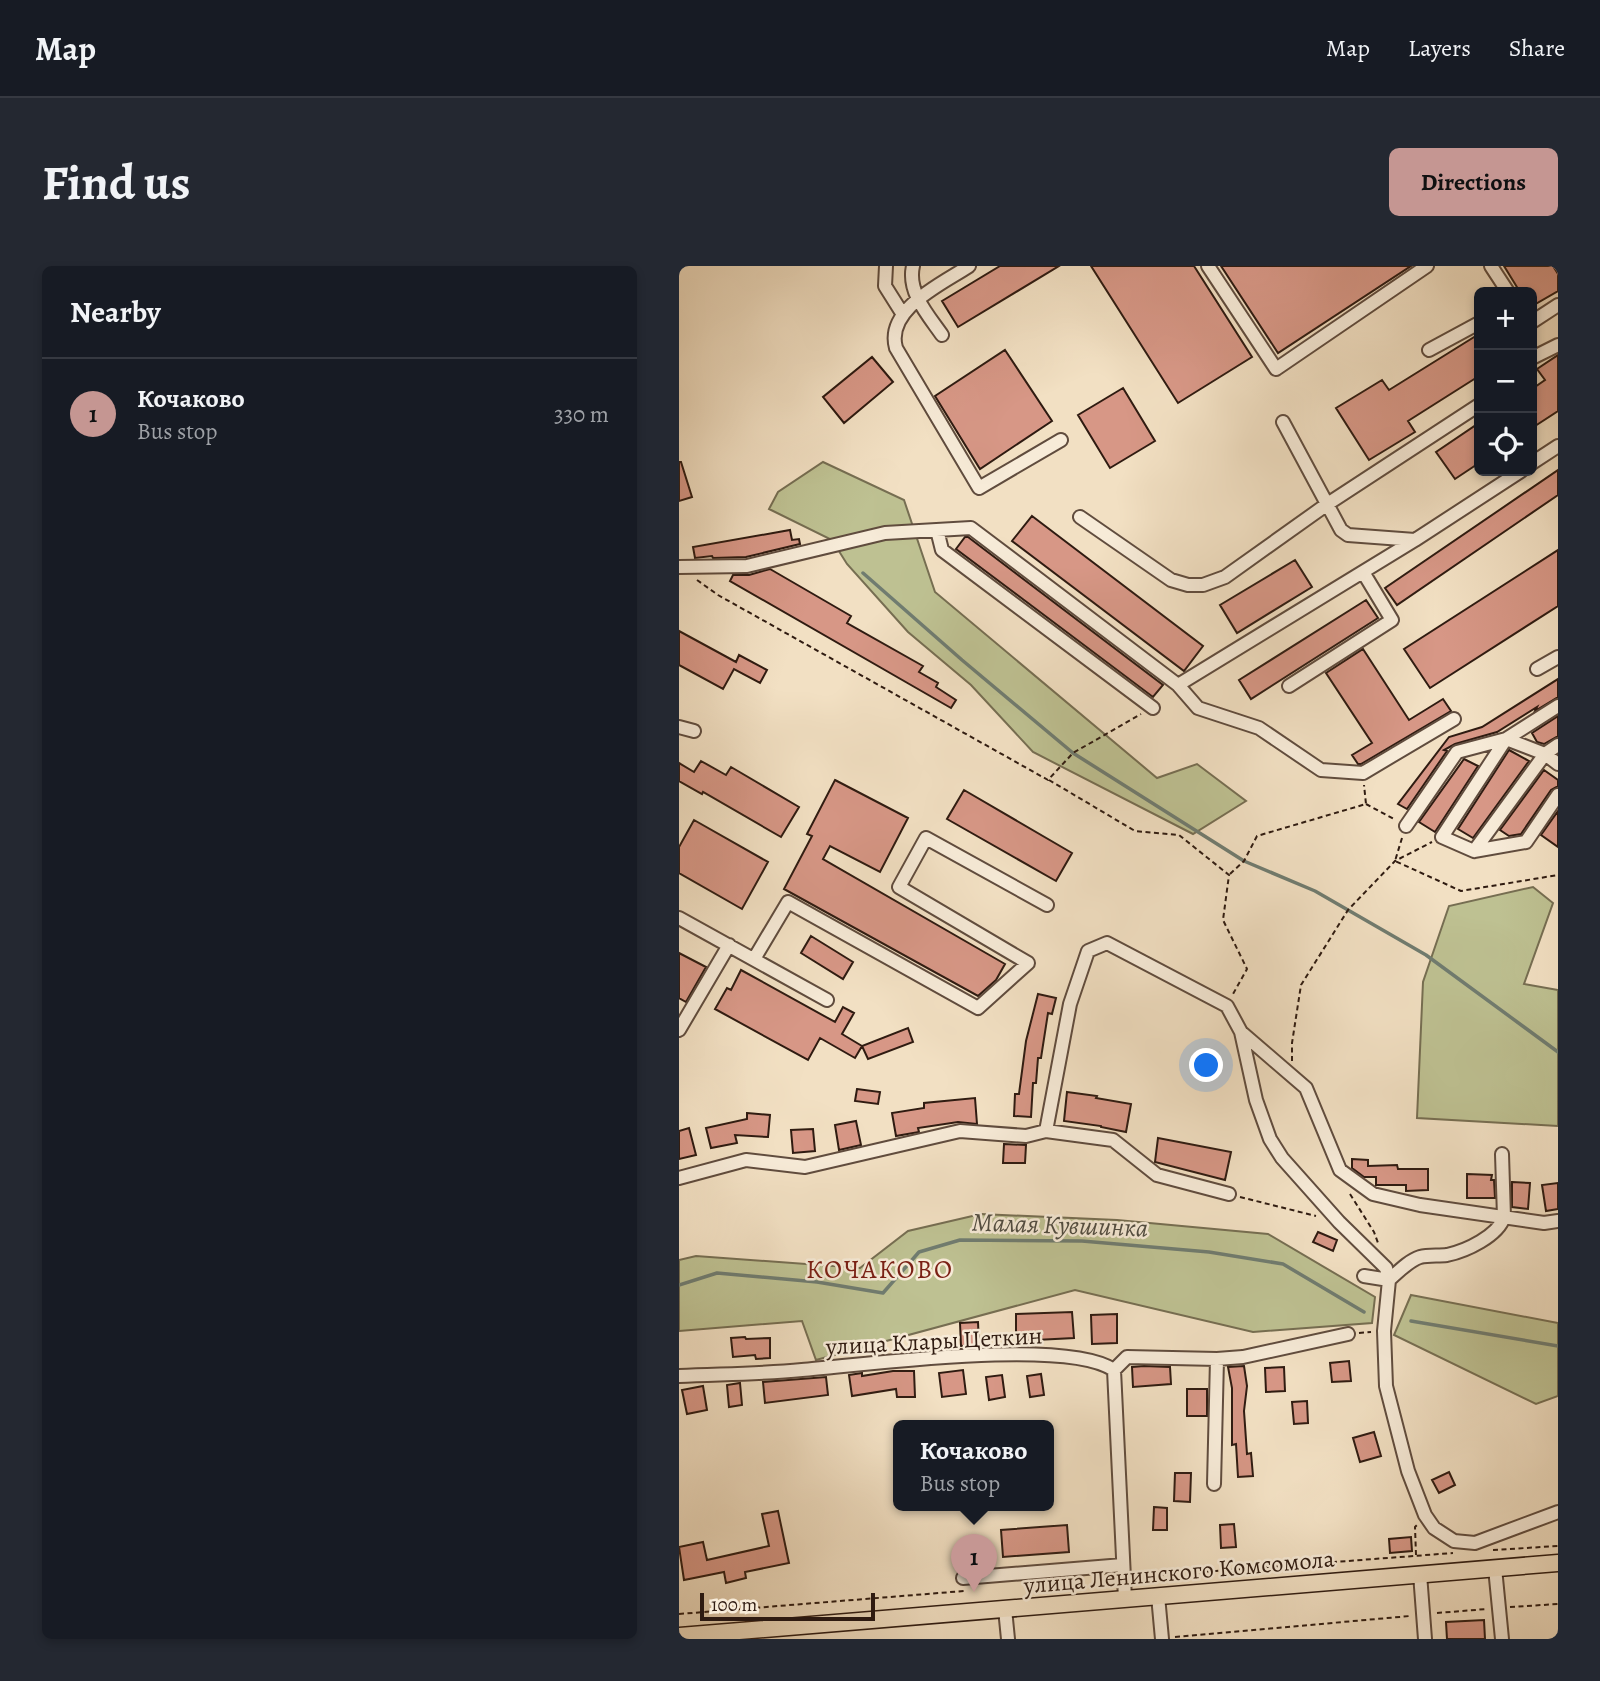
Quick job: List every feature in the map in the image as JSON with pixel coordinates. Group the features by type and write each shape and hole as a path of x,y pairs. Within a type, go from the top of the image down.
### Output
{"main road":[{"name":"улица Ленинского Комсомола","path":"679,1636 783,1633 1005,1609 1558,1563"}],"street":[{"path":"886,266 885,286 902,313"},
{"path":"913,266 912,279 918,300 943,335"},
{"path":"969,266 902,313 894,329 895,348 979,488 1061,440"},
{"path":"1209,266 1276,369 1427,266"},
{"path":"1491,266 1505,287"},
{"path":"1537,320 1558,305"},
{"path":"1429,350 1474,326"},
{"path":"1537,356 1558,345"},
{"path":"1080,517 1171,580 1188,585 1203,585 1225,577 1327,505 1474,408"},
{"path":"1283,422 1341,530 1348,535 1415,540"},
{"path":"1537,460 1558,446"},
{"path":"1178,685 1415,540 1513,476"},
{"path":"680,567 747,566 885,533 971,528 1178,685 1198,708 1259,728 1321,770 1363,773 1454,719"},
{"path":"937,530 942,550 1153,708"},
{"path":"1289,686 1392,620 1363,572"},
{"path":"1537,669 1558,657"},
{"path":"1406,826 1457,752 1506,739 1558,705"},
{"path":"679,727 694,731"},
{"path":"1506,739 1545,754 1558,764"},
{"path":"1506,739 1442,837 1474,851 1526,842 1558,794"},
{"path":"1474,851 1545,754 1558,745"},
{"path":"754,959 788,902 978,1008 1028,963 899,887 926,838 1047,905"},
{"path":"679,918 827,1000"},
{"path":"1046,1131 1070,1004 1088,951 1107,943 1227,1006 1241,1032 1256,1100 1270,1139 1282,1158 1339,1222 1386,1268 1389,1280 1384,1331 1385,1386 1408,1471 1434,1528 1454,1541 1475,1543 1558,1512"},
{"path":"679,1030 729,945"},
{"path":"1241,1032 1306,1088 1340,1170 1373,1194 1420,1205 1544,1223 1558,1221"},
{"path":"679,1178 746,1160 806,1167 960,1130 1026,1136 1046,1131 1113,1140 1157,1175 1229,1194"},
{"path":"1364,1276 1389,1280 1420,1257 1458,1252 1501,1227 1504,1217 1502,1154"},
{"path":"1086,1359 1243,1357 1348,1334"},
{"name":"улица Клары Цеткин","path":"679,1376 992,1355 1086,1359 1114,1370"},
{"path":"1125,1599 1114,1370 1127,1357"},
{"path":"1214,1484 1217,1359"},
{"path":"963,1578 1123,1565"},
{"path":"1495,1568 1502,1639"},
{"path":"1420,1574 1425,1639"},
{"path":"1158,1596 1162,1639"},
{"path":"1005,1609 1008,1639"}],"path":[{"path":"680,567 717,595 1135,831 1179,835 1229,875"},
{"path":"1048,780 1073,752 1153,708"},
{"path":"1363,773 1366,804"},
{"path":"1227,1006 1247,969 1223,920 1229,875 1244,861 1257,836 1366,804 1406,826 1395,861"},
{"path":"1292,1076 1292,1043 1301,985 1348,910 1395,861 1442,837"},
{"path":"1395,861 1461,891 1558,875"},
{"path":"1349,1191 1374,1231 1378,1244"},
{"path":"1229,1194 1315,1216"},
{"path":"1348,1334 1384,1331"},
{"path":"1416,1556 1415,1527 1426,1515"},
{"path":"1162,1639 1558,1604"}],"green space":[{"path":"823,462 904,500 935,592 1157,778 1197,764 1246,801 1193,834 1033,752 971,685 908,632 847,564 832,540 769,509 778,492"},
{"path":"1533,887 1553,903 1524,984 1558,990 1558,1126 1417,1118 1423,982 1449,906"},
{"path":"981,1214 1117,1220 1268,1234 1375,1297 1372,1323 1253,1332 1075,1290 816,1360 802,1321 679,1331 679,1260 696,1256 860,1268 908,1231"},
{"path":"1411,1295 1558,1323 1558,1396 1536,1404 1394,1335"}],"building":[{"path":"1000,266 1059,266 958,327 942,301"},
{"path":"1091,266 1194,266 1252,357 1178,403"},
{"path":"1221,266 1411,266 1278,353"},
{"path":"1504,266 1553,266 1558,274 1558,291 1537,303 1537,287 1517,287"},
{"path":"1474,337 1474,379 1408,421 1415,432 1369,460 1336,408 1382,380 1389,390"},
{"path":"1005,350 1052,421 980,469 935,396"},
{"path":"1558,355 1558,411 1537,425 1537,386 1545,380 1537,369"},
{"path":"872,357 893,382 844,423 823,397"},
{"path":"1123,388 1155,441 1110,468 1078,415"},
{"path":"1474,426 1474,466 1455,479 1436,452"},
{"path":"679,462 692,497 679,501"},
{"path":"1558,470 1558,495 1397,605 1385,588"},
{"path":"1032,516 1203,646 1184,671 1012,541"},
{"path":"790,530 792,540 799,539 800,544 746,557 695,558 693,547"},
{"path":"965,537 1163,685 1153,697 956,549"},
{"path":"1558,550 1558,606 1430,688 1404,649"},
{"path":"1295,560 1312,587 1237,633 1220,605"},
{"path":"770,569 851,616 847,623 923,666 919,672 938,683 936,687 956,700 951,708 730,581 733,575 749,575"},
{"path":"1366,600 1378,618 1251,699 1239,680"},
{"path":"679,631 736,662 739,655 767,670 760,683 734,669 723,689 679,665"},
{"path":"1363,649 1409,720 1443,699 1451,711 1358,764 1352,755 1372,743 1326,673"},
{"path":"1558,679 1558,697 1497,732 1455,744 1444,750 1447,751 1407,809 1398,804 1449,737 1482,727"},
{"path":"1558,716 1558,736 1544,744 1537,742 1532,733"},
{"path":"1509,750 1529,761 1473,838 1458,829"},
{"path":"1464,759 1478,766 1435,832 1419,822"},
{"path":"701,761 726,775 731,767 799,807 781,837 679,781 679,763 694,772"},
{"path":"1544,770 1558,780 1558,786 1551,790 1521,834 1509,836 1500,830"},
{"path":"835,780 908,818 880,872 830,846 823,859 1005,964 996,980 978,996 784,889 812,836 807,834"},
{"path":"964,790 1072,853 1056,881 947,819"},
{"path":"1558,811 1558,847 1541,835"},
{"path":"694,820 768,862 742,909 679,873 679,847"},
{"path":"811,936 853,962 843,979 801,953"},
{"path":"679,953 706,967 686,1002 679,998"},
{"path":"741,970 835,1022 843,1007 854,1013 842,1034 862,1046 855,1058 820,1038 808,1060 715,1009 727,988 731,990"},
{"path":"1038,994 1056,998 1052,1014 1048,1013 1041,1058 1038,1058 1031,1117 1014,1116 1015,1094 1019,1094 1026,1041"},
{"path":"908,1028 913,1042 868,1059 862,1046"},
{"path":"857,1089 880,1092 878,1104 855,1101"},
{"path":"1067,1092 1131,1104 1126,1132 1064,1121"},
{"path":"975,1098 977,1124 958,1122 918,1128 919,1132 896,1136 892,1113 924,1108 924,1103"},
{"path":"747,1113 770,1115 768,1137 735,1135 737,1143 711,1148 706,1128 747,1119"},
{"path":"856,1121 861,1145 839,1150 835,1125"},
{"path":"689,1128 696,1155 679,1159 679,1131"},
{"path":"813,1129 815,1151 793,1153 791,1130"},
{"path":"1158,1138 1231,1152 1225,1180 1155,1162"},
{"path":"1004,1144 1026,1145 1025,1163 1003,1163"},
{"path":"1352,1159 1368,1160 1368,1166 1397,1165 1398,1169 1428,1169 1428,1190 1406,1191 1406,1185 1376,1185 1376,1177 1364,1177 1352,1168"},
{"path":"1467,1174 1492,1175 1495,1198 1467,1198"},
{"path":"1512,1182 1530,1183 1528,1209 1512,1207"},
{"path":"1558,1183 1558,1209 1546,1211 1542,1185"},
{"path":"1318,1232 1337,1240 1333,1251 1313,1242"},
{"path":"1072,1312 1074,1338 1016,1341 1016,1314"},
{"path":"1117,1314 1117,1343 1092,1344 1091,1315"},
{"path":"978,1322 979,1345 961,1346 960,1323"},
{"path":"731,1338 770,1338 770,1358 756,1359 755,1355 733,1357"},
{"path":"1349,1361 1351,1381 1332,1382 1330,1363"},
{"path":"1244,1366 1247,1386 1244,1411 1247,1454 1251,1453 1253,1476 1238,1477 1236,1444 1232,1445 1232,1388 1228,1367"},
{"path":"1132,1367 1170,1367 1171,1384 1133,1387"},
{"path":"1284,1367 1285,1391 1266,1392 1265,1368"},
{"path":"963,1370 966,1394 942,1397 939,1373"},
{"path":"914,1371 915,1397 897,1397 896,1389 852,1396 849,1375 862,1373 862,1376"},
{"path":"1041,1374 1044,1395 1030,1397 1027,1376"},
{"path":"1002,1375 1005,1397 989,1400 986,1377"},
{"path":"826,1377 828,1395 765,1403 763,1382"},
{"path":"740,1383 742,1405 729,1407 727,1385"},
{"path":"703,1386 707,1410 687,1414 682,1390"},
{"path":"1187,1389 1207,1389 1207,1416 1187,1416"},
{"path":"1307,1401 1308,1423 1294,1424 1292,1402"},
{"path":"1374,1432 1381,1456 1360,1462 1353,1438"},
{"path":"1449,1472 1455,1485 1439,1493 1432,1480"},
{"path":"1175,1473 1191,1473 1190,1502 1174,1501"},
{"path":"1154,1507 1167,1508 1167,1530 1153,1530"},
{"path":"778,1511 789,1563 745,1572 746,1578 726,1583 724,1572 684,1580 679,1547 703,1542 707,1560 769,1546 762,1514"},
{"path":"1234,1524 1236,1547 1221,1548 1220,1525"},
{"path":"1067,1525 1069,1552 1003,1557 1001,1530"},
{"path":"1411,1537 1412,1551 1390,1553 1389,1539"},
{"path":"1484,1620 1485,1639 1447,1639 1446,1622"}],"waterway":[{"path":"863,573 1073,753 1244,861 1315,891 1426,955 1558,1052"},
{"name":"Малая Кувшинка","path":"679,1285 717,1273 817,1282 883,1293 919,1252 960,1240 1082,1241 1209,1252 1283,1264 1364,1312"},
{"name":"Малая Кувшинка","path":"1411,1321 1558,1346"}],"place":[{"name":"Кочаково","path":"974,1592"}],"district":[{"name":"КОЧАКОВО","path":"880,1269"}]}
